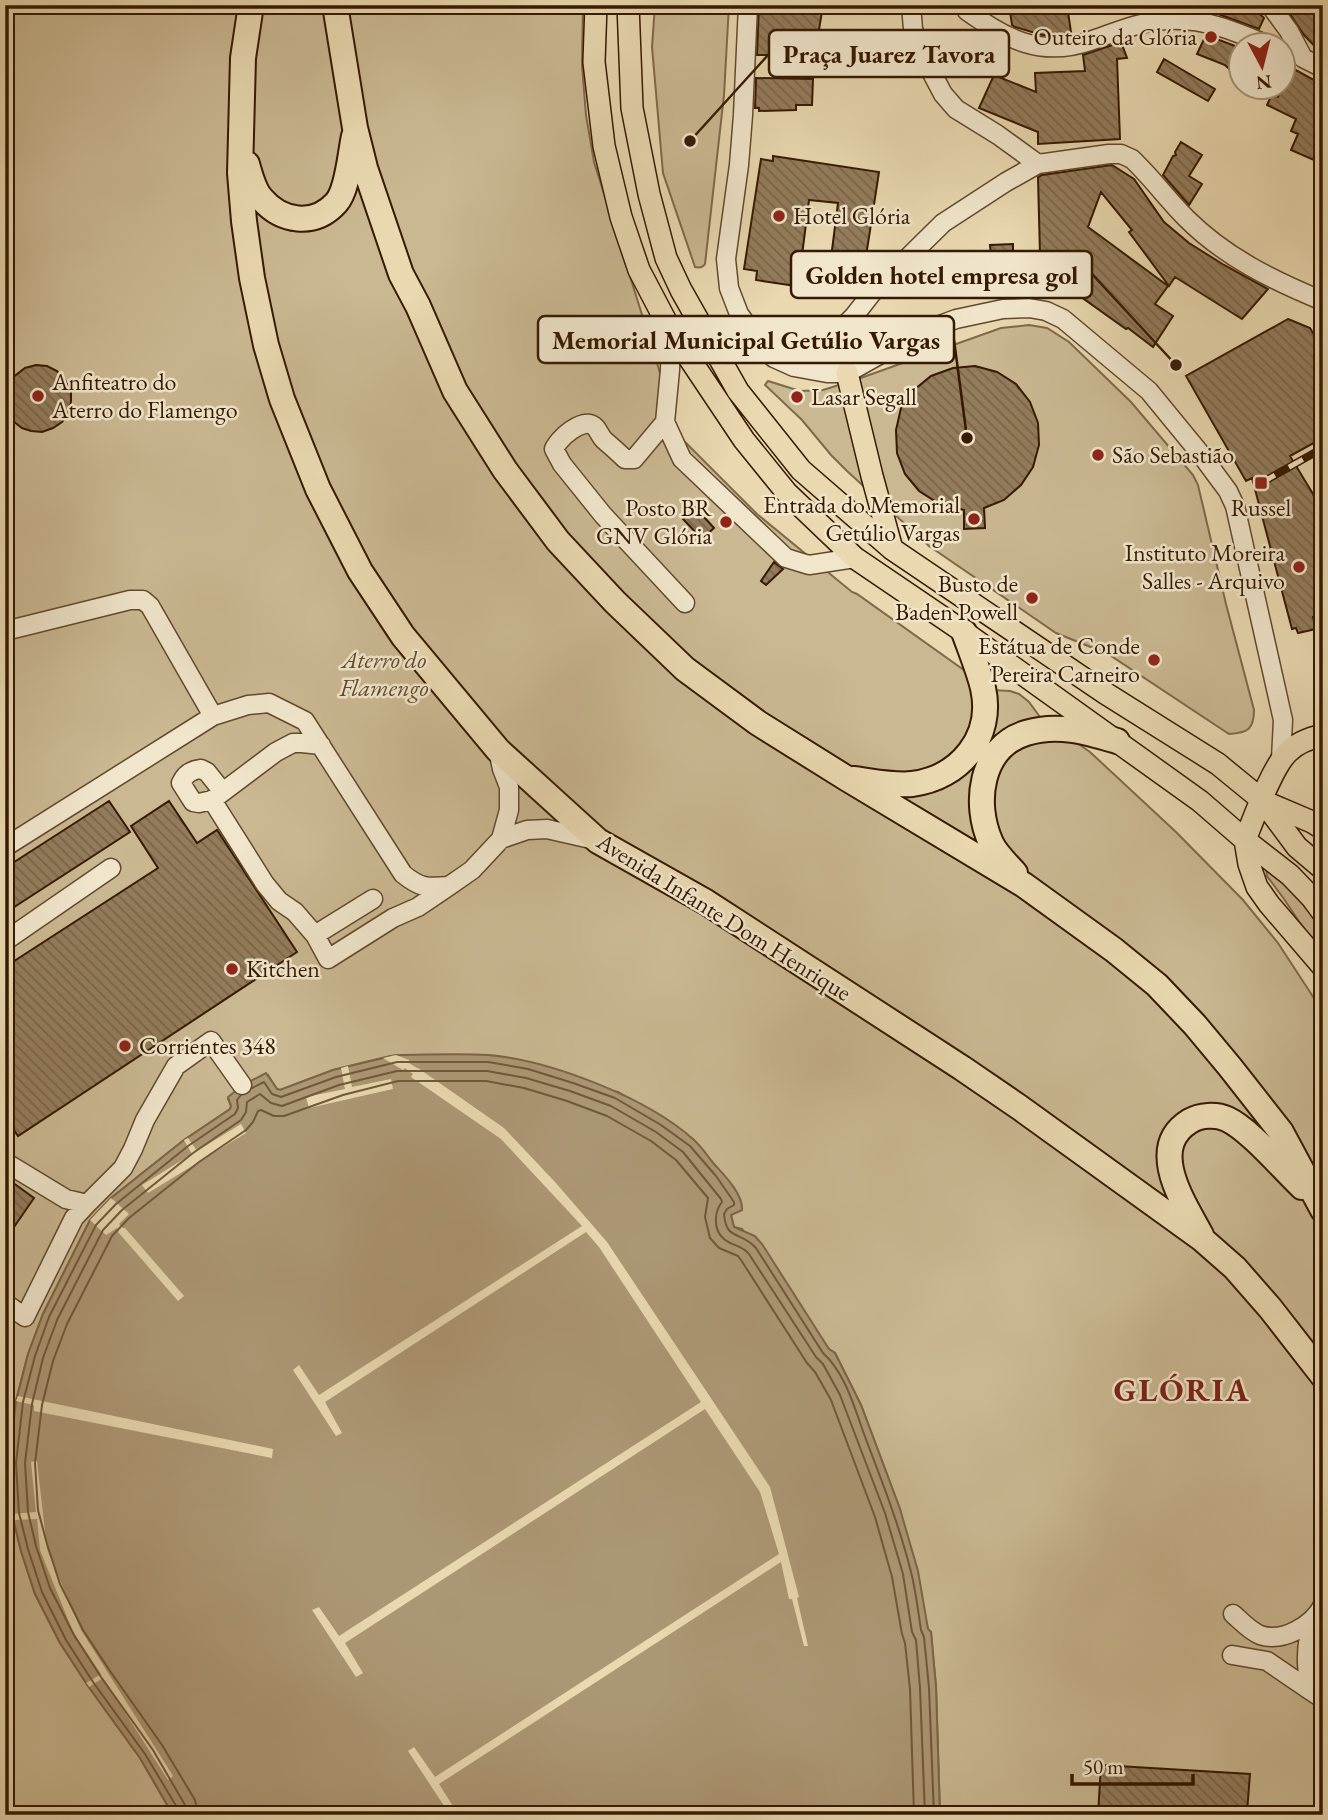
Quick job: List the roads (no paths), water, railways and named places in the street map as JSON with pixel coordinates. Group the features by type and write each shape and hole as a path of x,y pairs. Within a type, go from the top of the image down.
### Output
{"highway":[{"name":"Avenida Infante Dom Henrique","path":"251,5 243,58 240,173 252,278 266,345 282,399 318,489 360,570 403,636 498,750 598,841 706,902 961,1068 1202,1239 1235,1268 1323,1376"},
{"path":"335,5 355,128 385,232 401,274 455,391 505,470 558,541 615,602 685,668 758,723 1024,885 1114,950 1157,985 1195,1025 1281,1132 1320,1206"},
{"path":"242,146 259,197 274,211 290,219 308,219 322,214 337,202 343,190 355,128"},
{"path":"846,778 909,785 933,780 965,759 976,744 985,705 983,688 964,632"},
{"path":"1024,885 992,845 982,813 981,795 989,766 1010,740 1026,733 1078,729 1117,741"},
{"path":"1202,1239 1175,1185 1169,1165 1169,1153 1174,1139 1192,1120 1213,1116 1232,1122 1320,1206"}],"main road":[{"path":"596,5 594,62 604,146 621,217 639,270 671,331 744,440 787,493 855,558 964,632 1200,801 1290,875 1323,914"},
{"path":"628,5 632,108 649,194 666,258 738,391 802,470 892,549 1105,693 1218,764 1262,800 1297,847 1323,869"},
{"path":"847,373 892,549"},
{"path":"1323,736 1298,744 1281,759 1245,840 1257,887 1323,967"},
{"path":"1262,800 1312,821 1323,829"}],"street":[{"path":"748,5 743,115 726,259 729,288 739,314 774,358 794,366 827,373 847,373 909,340 956,319 975,314 1029,308 1046,311 1063,319 1149,391 1206,461 1236,506 1283,720 1281,759"},
{"path":"911,5 913,29 922,54 943,94 956,109 1038,164"},
{"path":"1270,5 1289,31 1303,58"},
{"path":"967,10 991,28 1024,44 1038,47 1076,45 1121,29 1167,20 1218,24 1237,32"},
{"path":"1296,55 1323,68"},
{"path":"755,336 797,340 832,333 843,327 872,293 943,223 1006,182 1038,164 1109,154 1121,154 1132,159 1189,221 1229,254 1290,288 1323,301"},
{"path":"671,331 666,422 681,459 786,558 809,565 855,558"},
{"path":"666,422 634,459 625,459 602,438 594,426 587,423 558,440 554,449 562,464 603,515 685,603"},
{"path":"5,631 130,600 143,600 150,606 213,716"},
{"path":"5,848 213,716 248,705 269,703 305,720 403,874 416,885 429,888 449,886"},
{"path":"321,745 293,743 276,752 218,796 265,884 279,901 295,912 316,935 328,959 449,886 472,870 501,839 509,810 509,787 498,750"},
{"path":"501,839 527,830 547,829 598,841"},
{"path":"5,941 111,868"},
{"path":"316,935 373,899"},
{"path":"5,1303 25,1317 74,1218 123,1168 145,1120 176,1066 211,1041 243,1085"},
{"path":"5,1162 66,1199 87,1204"},
{"path":"1233,1614 1259,1634 1270,1637 1288,1634 1321,1611"},
{"path":"1317,1695 1306,1657 1311,1626 1321,1611"},
{"path":"1232,1655 1267,1661 1317,1695"}],"water":[{"path":"476,1054 513,1058 540,1064 597,1084 625,1096 674,1124 697,1143 733,1186 742,1204 742,1210 731,1215 734,1227 755,1236 762,1244 829,1349 835,1353 861,1405 900,1509 918,1571 928,1629 931,1632 936,1687 940,1815 173,1815 140,1758 60,1643 35,1594 21,1551 12,1514 9,1463 16,1401 28,1354 43,1314 90,1220 111,1198 184,1140 230,1109 228,1097 243,1085 266,1073 280,1090 333,1070 396,1055"}],"railway":[{"path":"1261,483 1323,448"}],"place":[{"name":"Outeiro da Glória","path":"1211,37"},
{"name":"Praça Juarez Tavora","path":"690,141"},
{"name":"Hotel Glória","path":"779,216"},
{"name":"Golden hotel empresa gol","path":"1176,365"},
{"name":"Anfiteatro do Aterro do Flamengo","path":"38,396"},
{"name":"Lasar Segall","path":"797,397"},
{"name":"Memorial Municipal Getúlio Vargas","path":"967,438"},
{"name":"São Sebastião","path":"1098,455"},
{"name":"Russel","path":"1261,483"},
{"name":"Entrada do Memorial Getúlio Vargas","path":"974,519"},
{"name":"Posto BR GNV Glória","path":"726,522"},
{"name":"Instituto Moreira Salles - Arquivo","path":"1299,567"},
{"name":"Busto de Baden Powell","path":"1032,598"},
{"name":"Estátua de Conde Pereira Carneiro","path":"1154,660"},
{"name":"Kitchen","path":"232,969"},
{"name":"Corrientes 348","path":"125,1046"}],"district":[{"name":"GLÓRIA","path":"1182,1390"}],"park label":[{"name":"Aterro do Flamengo","path":"384,674"}]}
